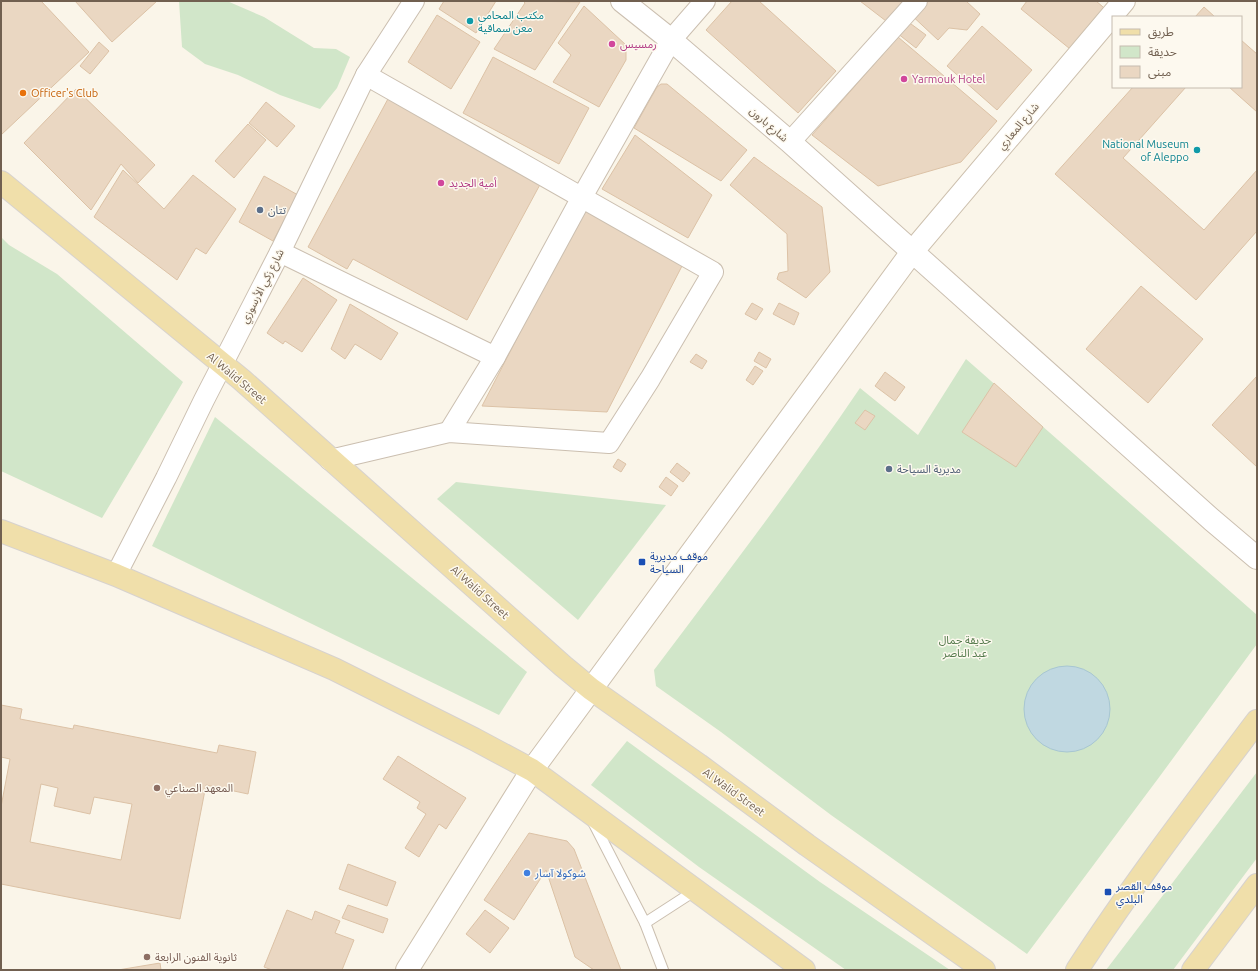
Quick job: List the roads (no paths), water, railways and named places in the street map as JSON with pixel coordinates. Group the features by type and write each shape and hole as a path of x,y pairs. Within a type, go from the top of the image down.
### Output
{"main road":[{"name":"شارع بارون","path":"622,1 671,40 790,142 1212,520 1257,558"},
{"name":"شارع المعاري","path":"407,970 532,770 912,252 1118,3"},
{"name":"Al Walid Street","path":"1,182 242,380 330,460 591,689 807,845 984,970"},
{"path":"1,531 116,575 334,669 474,739 532,770 804,970"},
{"path":"1077,970 1122,904 1195,803 1257,721"},
{"path":"1193,970 1257,885"}],"street":[{"name":"شارع زكي الأرسوزي","path":"116,575 280,252 366,75 414,1"},
{"path":"449,432 495,357 671,40 705,1"},
{"path":"790,142 917,1"},
{"path":"330,460 449,432 609,444 650,379 713,272 366,75"},
{"path":"280,252 495,357"}],"lane":[{"path":"587,809 645,922 664,970"},
{"path":"645,922 696,890"}],"water":[{"path":"1059,666 1075,666 1084,669 1098,678 1107,692 1110,701 1110,717 1107,726 1098,740 1084,749 1075,752 1059,752 1043,745 1036,740 1031,733 1024,717 1024,701 1031,685 1036,678 1043,673"}],"place":[{"name":"مكتب المحامي معن سماقية","path":"470,21"},
{"name":"رمسيس","path":"612,44"},
{"name":"Yarmouk Hotel","path":"904,79"},
{"name":"Officer's Club","path":"23,93"},
{"name":"National Museum of Aleppo","path":"1197,150"},
{"name":"أمية الجديد","path":"441,183"},
{"name":"تتان","path":"260,210"},
{"name":"مديرية السياحة","path":"889,469"},
{"name":"موقف مديرية السياحة","path":"642,562"},
{"name":"المعهد الصناعي","path":"157,788"},
{"name":"شوكولا آسار","path":"527,873"},
{"name":"موقف القصر البلدي","path":"1108,892"},
{"name":"ثانوية الفنون الرابعة","path":"147,957"}],"park label":[{"name":"حديقة جمال عبد الناصر","path":"965,646"}]}
